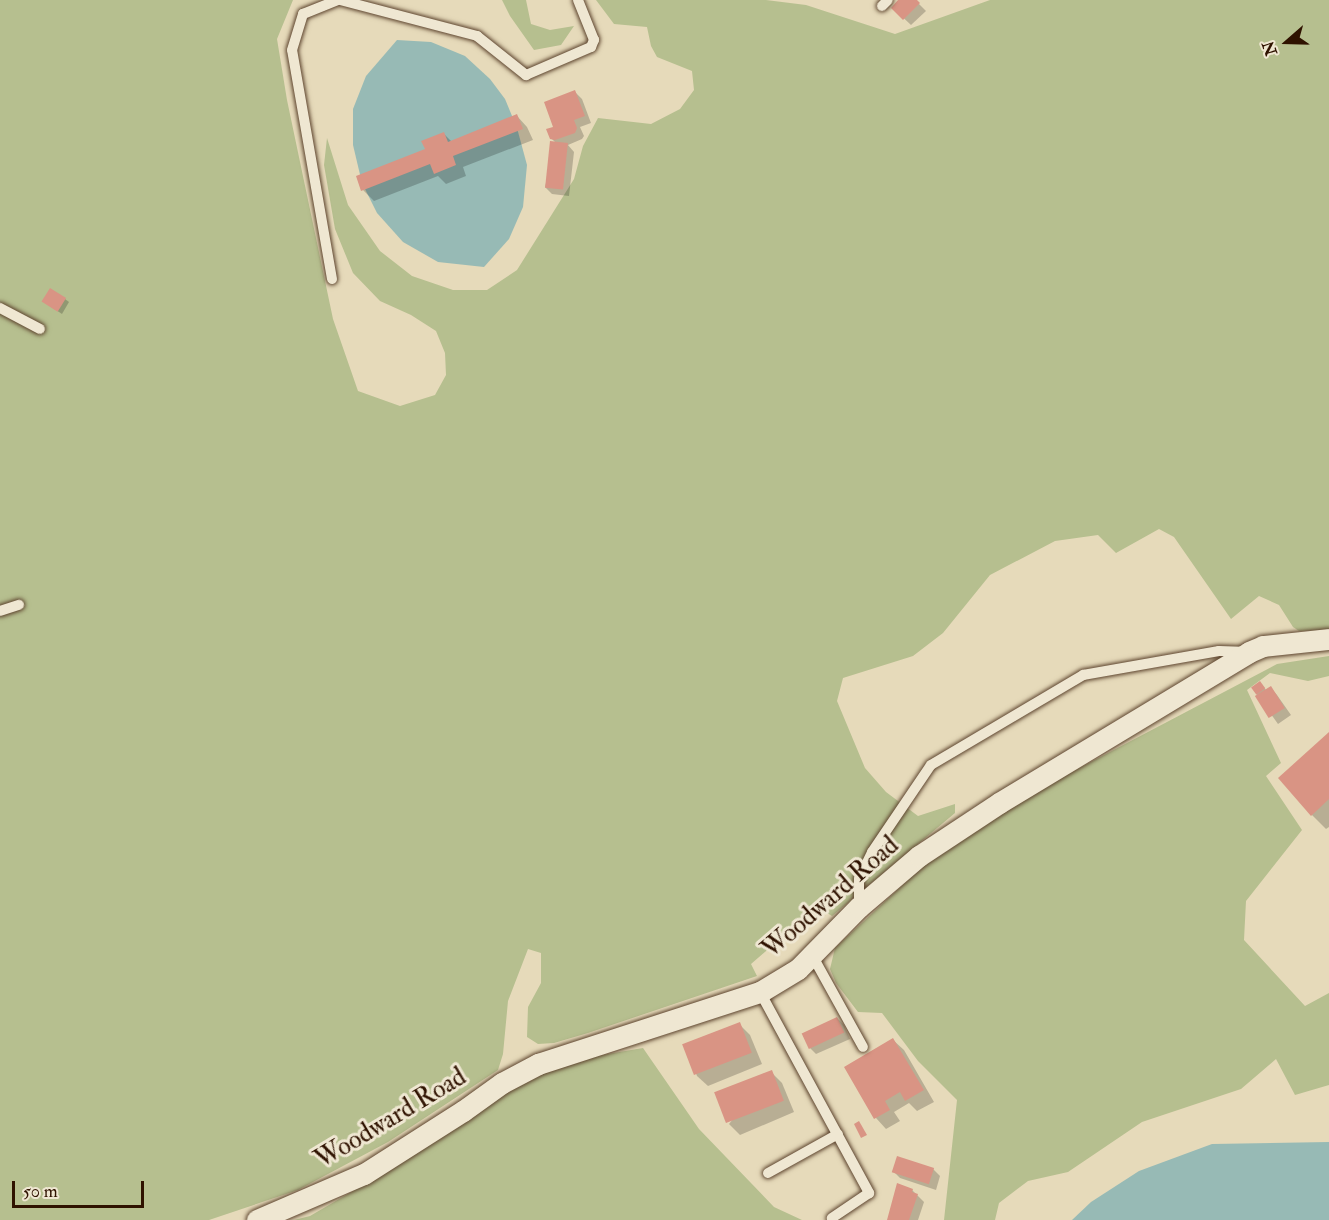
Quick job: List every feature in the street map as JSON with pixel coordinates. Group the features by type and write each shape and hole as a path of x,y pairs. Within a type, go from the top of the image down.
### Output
{"street":[{"name":"Woodward Road","path":"257,1220 364,1174 463,1111 502,1083 538,1064 760,992 798,969 860,907 927,850 999,803 1249,652 1263,646 1329,639"}],"lane":[{"path":"332,279 292,50 303,14 339,0 477,36 525,75 591,47 594,40 578,0"},
{"path":"0,308 40,330"},
{"path":"0,611 19,605"},
{"path":"860,907 859,879 872,852 931,765 1083,675 1219,651 1249,652"},
{"path":"812,955 863,1047"},
{"path":"760,992 869,1193 832,1218"},
{"path":"768,1173 837,1134"}],"green space":[{"path":"0,0 293,0 277,39 287,100 333,319 358,391 400,406 435,395 446,375 445,353 436,331 411,315 380,301 353,273 335,229 324,165 327,138 348,205 380,251 412,276 453,290 487,290 517,270 574,179 583,146 598,118 651,124 680,109 694,90 692,71 657,57 651,46 647,27 614,24 596,0 766,0 806,5 895,34 990,0 1329,0 1329,630 1299,631 1293,627 1279,605 1259,596 1231,619 1174,537 1159,529 1116,553 1098,535 1055,541 990,575 943,633 913,656 843,678 837,701 865,768 886,792 918,816 955,804 955,813 832,916 817,907 751,964 757,976 588,1033 554,1043 538,1044 527,1037 528,1007 541,983 541,953 528,949 508,1001 503,1054 498,1070 388,1142 298,1190 209,1220 0,1220"},
{"path":"502,0 526,0 531,24 550,30 574,26 561,45 534,50 510,16"},
{"path":"1329,656 1329,676 1308,681 1270,673 1247,690 1281,763 1266,776 1302,830 1246,901 1244,940 1305,1006 1329,993 1329,1085 1295,1095 1276,1059 1241,1089 1142,1122 1068,1172 1028,1181 999,1203 995,1220 944,1220 957,1100 918,1061 882,1013 858,1012 836,983 830,969 835,948 934,856 1032,793 1277,664"},
{"path":"643,1048 699,1129 774,1207 802,1220 294,1220 310,1216 353,1191 525,1080 584,1058"}],"water":[{"path":"397,40 431,42 465,56 490,79 505,99 517,128 527,165 523,207 509,239 484,267 438,262 403,242 377,213 362,183 353,145 353,109 366,76"},
{"path":"1329,1142 1329,1220 1072,1220 1091,1202 1139,1171 1212,1144"}],"building":[{"path":"898,0 917,0 920,3 903,20 891,8"},
{"path":"575,90 585,116 574,120 577,128 575,133 555,140 550,139 546,129 553,127 544,102"},
{"path":"517,114 523,129 453,156 456,165 434,174 430,164 361,191 356,176 425,149 421,141 444,132 448,142"},
{"path":"550,141 568,143 563,190 545,188"},
{"path":"50,288 66,298 58,312 42,302"},
{"path":"1260,681 1265,688 1256,695 1251,687"},
{"path":"1271,686 1285,708 1269,718 1255,696"},
{"path":"1329,732 1329,799 1311,816 1278,778"},
{"path":"837,1017 844,1032 809,1049 802,1033"},
{"path":"740,1022 752,1053 694,1075 682,1044"},
{"path":"893,1038 924,1090 905,1101 900,1092 885,1101 890,1110 874,1119 844,1067"},
{"path":"772,1070 784,1101 726,1123 714,1092"},
{"path":"859,1121 867,1135 861,1138 854,1124"},
{"path":"897,1156 934,1168 929,1184 892,1172"},
{"path":"897,1183 913,1189 912,1192 918,1194 909,1220 887,1220"}]}
